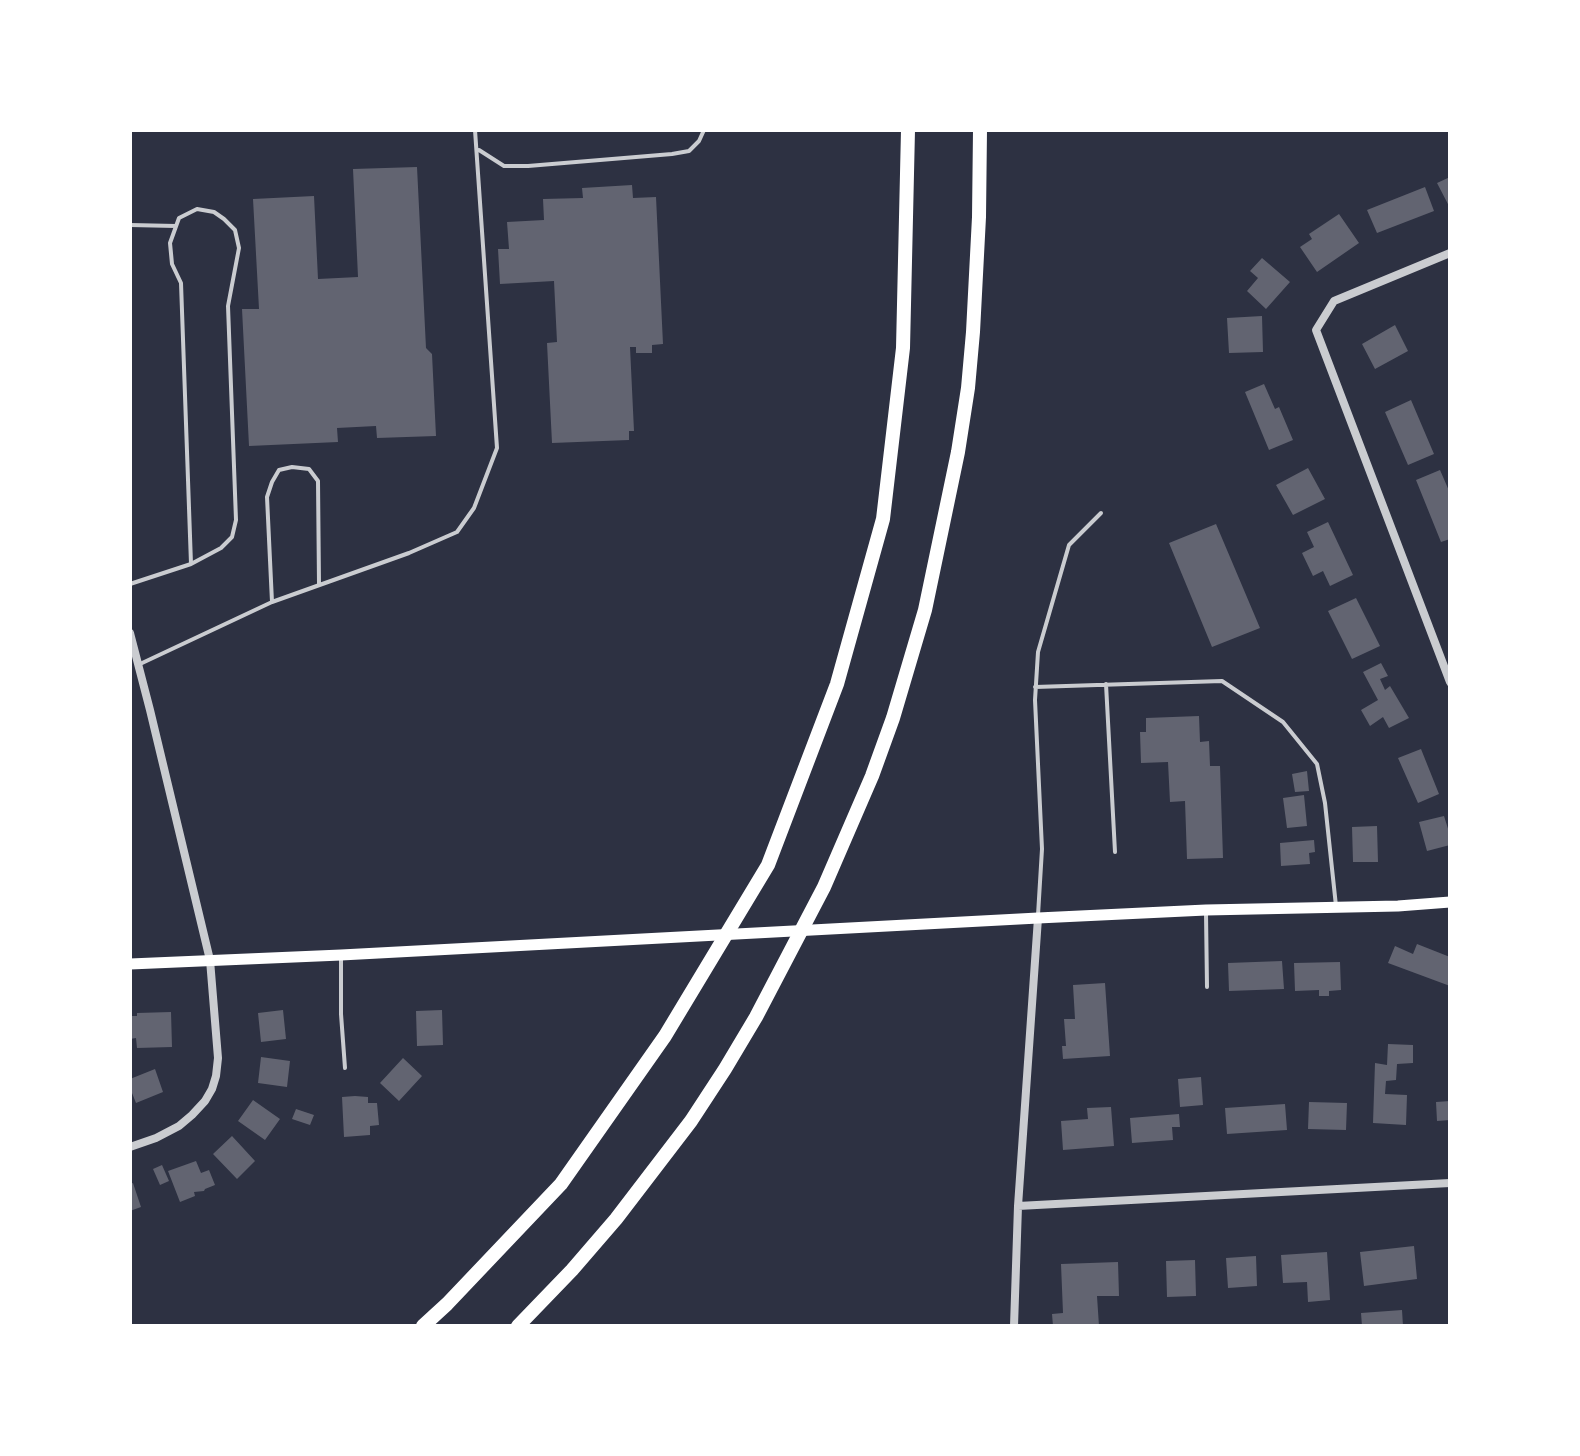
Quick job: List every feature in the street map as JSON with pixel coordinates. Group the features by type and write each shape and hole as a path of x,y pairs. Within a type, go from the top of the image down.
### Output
{"highway":[{"path":"423,1326 561,1184 665,1036 768,865 837,684 883,519 903,348 908,130"},
{"path":"518,1326 616,1219 691,1121 725,1069 824,887 872,776 925,610 958,452 974,318 980,130"}],"main road":[{"path":"130,964 1206,910 1450,902"}],"street":[{"path":"1450,253 1334,301 1316,330 1450,682"},
{"path":"130,633 210,960 218,1058 216,1076 205,1101 179,1126 130,1147"},
{"path":"1014,1326 1018,1206 1038,918"},
{"path":"1018,1206 1450,1183"}],"lane":[{"path":"138,665 272,602 409,553 457,532 474,508 497,448 475,130"},
{"path":"477,149 504,166 672,154 689,151 704,130"},
{"path":"130,584 191,564 221,548 232,537 236,520 228,306 239,248 235,230 214,212 197,209 179,218 170,243 172,264 181,283 191,564"},
{"path":"130,225 176,226"},
{"path":"272,602 267,497 279,470 292,467 309,469 318,481 319,584"},
{"path":"1038,918 1042,849 1035,687 1038,652 1069,545 1101,513"},
{"path":"1035,687 1222,681 1283,722 1317,764 1325,803 1336,908"},
{"path":"1106,684 1115,852"},
{"path":"1206,910 1207,987"},
{"path":"341,955 345,1068"}],"building":[{"path":"417,167 426,348 432,354 436,436 377,438 376,426 337,428 338,442 249,446 242,309 259,309 253,199 314,196 318,279 358,277 353,169"},
{"path":"1450,177 1450,208 1437,183"},
{"path":"632,185 633,198 656,197 663,344 652,345 652,353 636,353 636,347 630,347 634,431 629,431 629,440 552,443 547,343 557,342 554,281 500,284 498,249 509,249 507,222 544,220 543,199 583,198 582,188"},
{"path":"1425,187 1434,211 1377,233 1367,210"},
{"path":"1339,214 1359,243 1317,272 1300,247 1312,239 1309,234"},
{"path":"1262,258 1290,282 1266,309 1247,291 1258,278 1250,271"},
{"path":"1262,316 1263,352 1229,353 1227,318"},
{"path":"1395,325 1408,351 1375,369 1362,344"},
{"path":"1264,384 1275,409 1279,407 1293,440 1269,450 1245,392"},
{"path":"1411,400 1434,454 1408,465 1385,412"},
{"path":"1308,468 1325,499 1293,515 1276,485"},
{"path":"1440,470 1450,493 1450,539 1441,542 1416,480"},
{"path":"1328,522 1353,575 1330,586 1323,571 1313,576 1302,553 1314,547 1307,532"},
{"path":"1216,524 1260,628 1212,647 1169,543"},
{"path":"1356,598 1380,646 1352,659 1328,611"},
{"path":"1381,663 1388,676 1380,679 1385,690 1390,686 1409,718 1389,728 1383,717 1370,726 1361,710 1378,700 1363,672"},
{"path":"1199,716 1200,742 1209,741 1210,766 1220,766 1223,858 1187,859 1185,801 1170,802 1168,762 1141,763 1140,732 1146,732 1146,718"},
{"path":"1421,749 1439,794 1418,803 1398,758"},
{"path":"1307,771 1309,791 1295,792 1292,774"},
{"path":"1304,795 1307,826 1287,828 1283,798"},
{"path":"1444,816 1450,845 1427,851 1419,822"},
{"path":"1377,826 1378,862 1353,862 1352,827"},
{"path":"1314,840 1315,852 1309,853 1310,864 1281,866 1280,843"},
{"path":"1417,944 1450,957 1450,986 1388,963 1395,946 1413,954"},
{"path":"1282,961 1284,989 1229,991 1228,963"},
{"path":"1340,962 1341,990 1329,991 1329,996 1319,996 1319,990 1295,991 1294,963"},
{"path":"1105,983 1110,1056 1063,1059 1062,1046 1066,1046 1064,1019 1075,1019 1073,985"},
{"path":"283,1010 286,1039 261,1042 258,1013"},
{"path":"442,1010 443,1045 417,1046 416,1011"},
{"path":"171,1012 172,1047 137,1048 136,1038 130,1039 130,1016"},
{"path":"1388,1044 1413,1045 1413,1063 1397,1064 1396,1080 1386,1081 1385,1094 1407,1095 1406,1125 1373,1123 1375,1063 1387,1065"},
{"path":"261,1057 290,1061 287,1087 258,1083"},
{"path":"403,1058 422,1076 399,1101 380,1083"},
{"path":"155,1069 163,1092 136,1103 130,1079"},
{"path":"1201,1077 1203,1105 1180,1107 1178,1079"},
{"path":"342,1097 368,1097 368,1103 377,1103 379,1125 370,1126 370,1135 344,1137"},
{"path":"253,1100 280,1119 265,1140 238,1121"},
{"path":"1450,1101 1450,1120 1437,1121 1436,1102"},
{"path":"1309,1102 1347,1103 1346,1130 1308,1129"},
{"path":"1285,1104 1287,1130 1227,1134 1225,1108"},
{"path":"1111,1107 1114,1146 1063,1150 1061,1121 1088,1119 1087,1108"},
{"path":"296,1109 314,1115 310,1125 292,1119"},
{"path":"1179,1114 1180,1127 1172,1127 1173,1140 1132,1143 1130,1118"},
{"path":"232,1136 255,1161 237,1179 213,1154"},
{"path":"196,1161 201,1173 209,1170 215,1185 194,1192 195,1196 180,1202 168,1171"},
{"path":"162,1165 169,1181 160,1185 153,1169"},
{"path":"133,1183 141,1207 130,1211 130,1184"},
{"path":"1414,1246 1417,1279 1364,1286 1360,1252"},
{"path":"1327,1252 1330,1300 1308,1302 1307,1282 1283,1283 1281,1255"},
{"path":"1256,1256 1257,1286 1228,1288 1226,1258"},
{"path":"1195,1260 1196,1296 1167,1297 1166,1261"},
{"path":"1118,1262 1119,1296 1097,1296 1099,1326 1053,1326 1052,1314 1063,1313 1061,1264"},
{"path":"1402,1310 1403,1326 1362,1326 1361,1313"}]}
